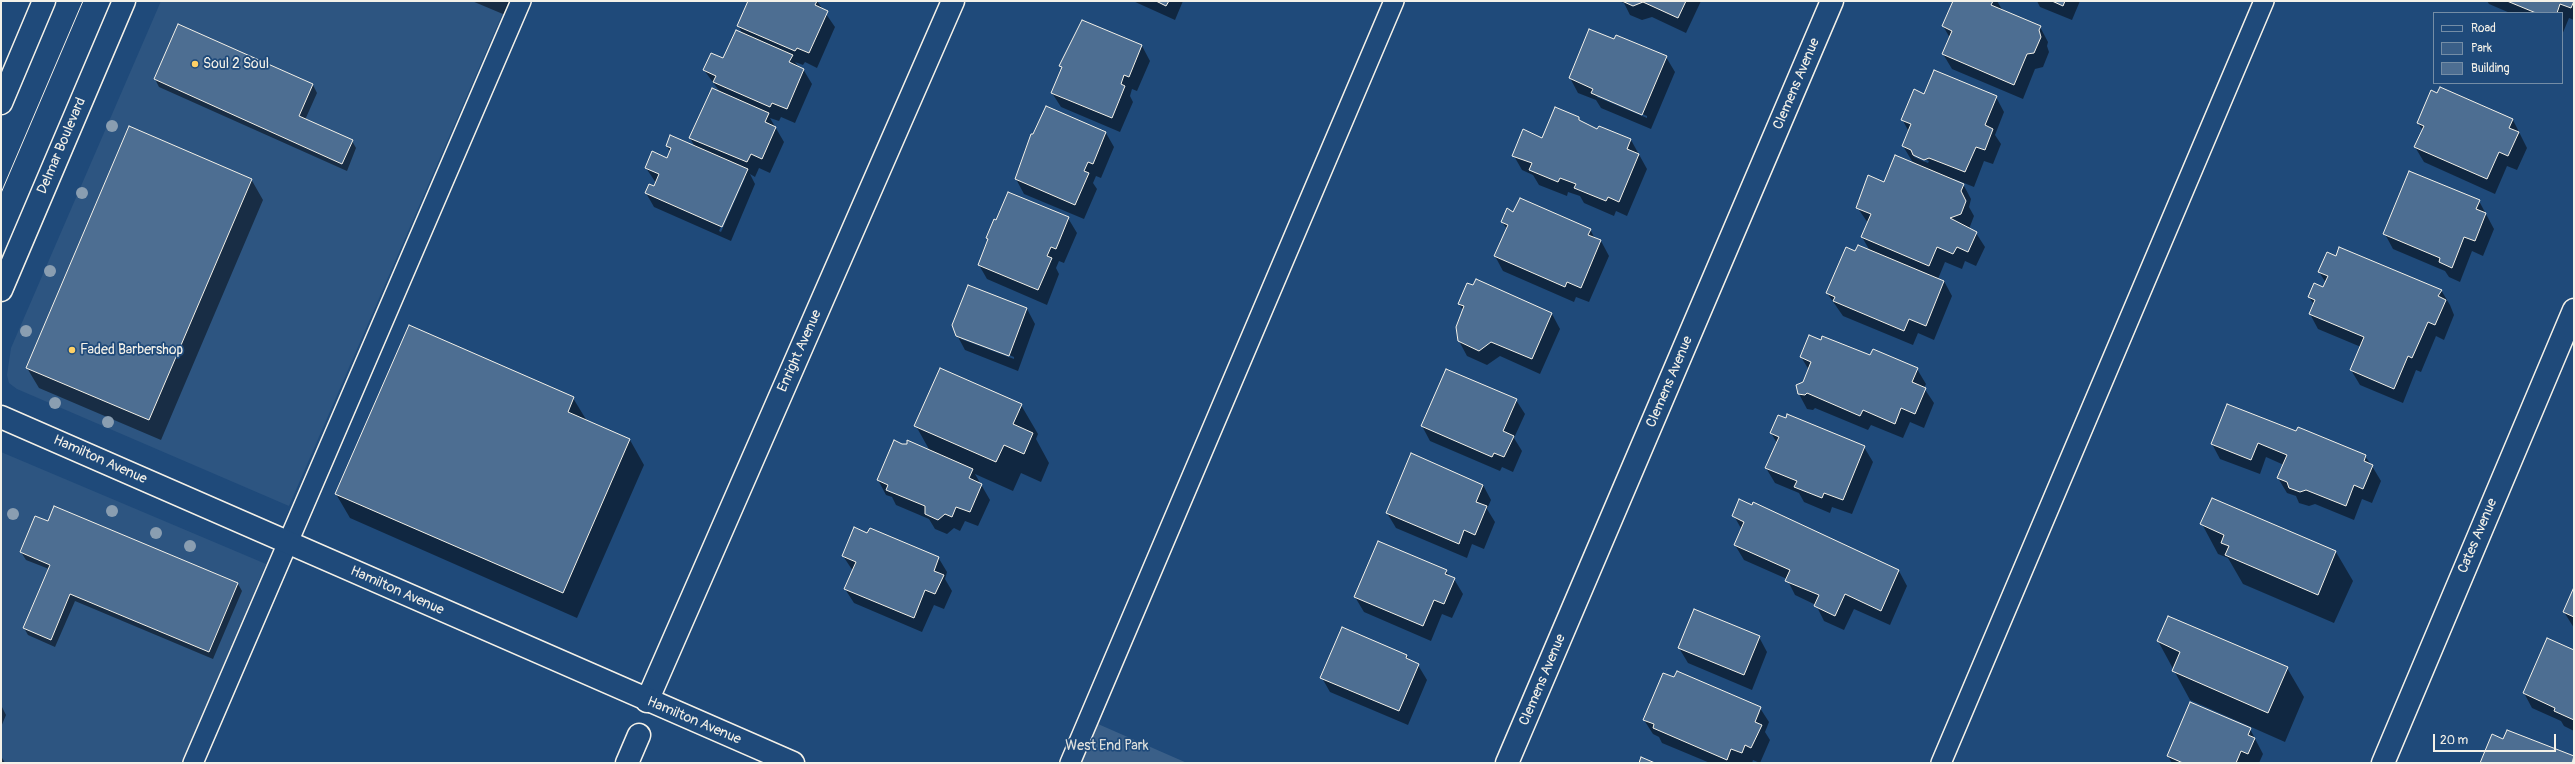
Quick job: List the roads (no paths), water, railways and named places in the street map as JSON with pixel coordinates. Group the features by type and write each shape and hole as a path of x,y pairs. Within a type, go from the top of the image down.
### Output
{"street":[{"path":"1,103 44,1"},
{"name":"Delmar Boulevard","path":"1,290 124,1"},
{"name":"Enright Avenue","path":"647,701 953,1"},
{"name":"Clemens Avenue","path":"1508,763 1832,1"},
{"name":"Cates Avenue","path":"2383,763 2574,310"},
{"name":"Hamilton Avenue","path":"1,417 647,701 793,763"},
{"path":"627,763 639,735"}],"lane":[{"path":"193,763 521,1"},
{"path":"1070,763 1394,1"},
{"path":"1941,763 2264,1"}],"tram line":[{"path":"1,193 83,1"}],"place":[{"name":"Soul 2 Soul","path":"195,64"},
{"name":"Faded Barbershop","path":"72,350"}],"park label":[{"name":"West End Park","path":"1107,746"}]}
